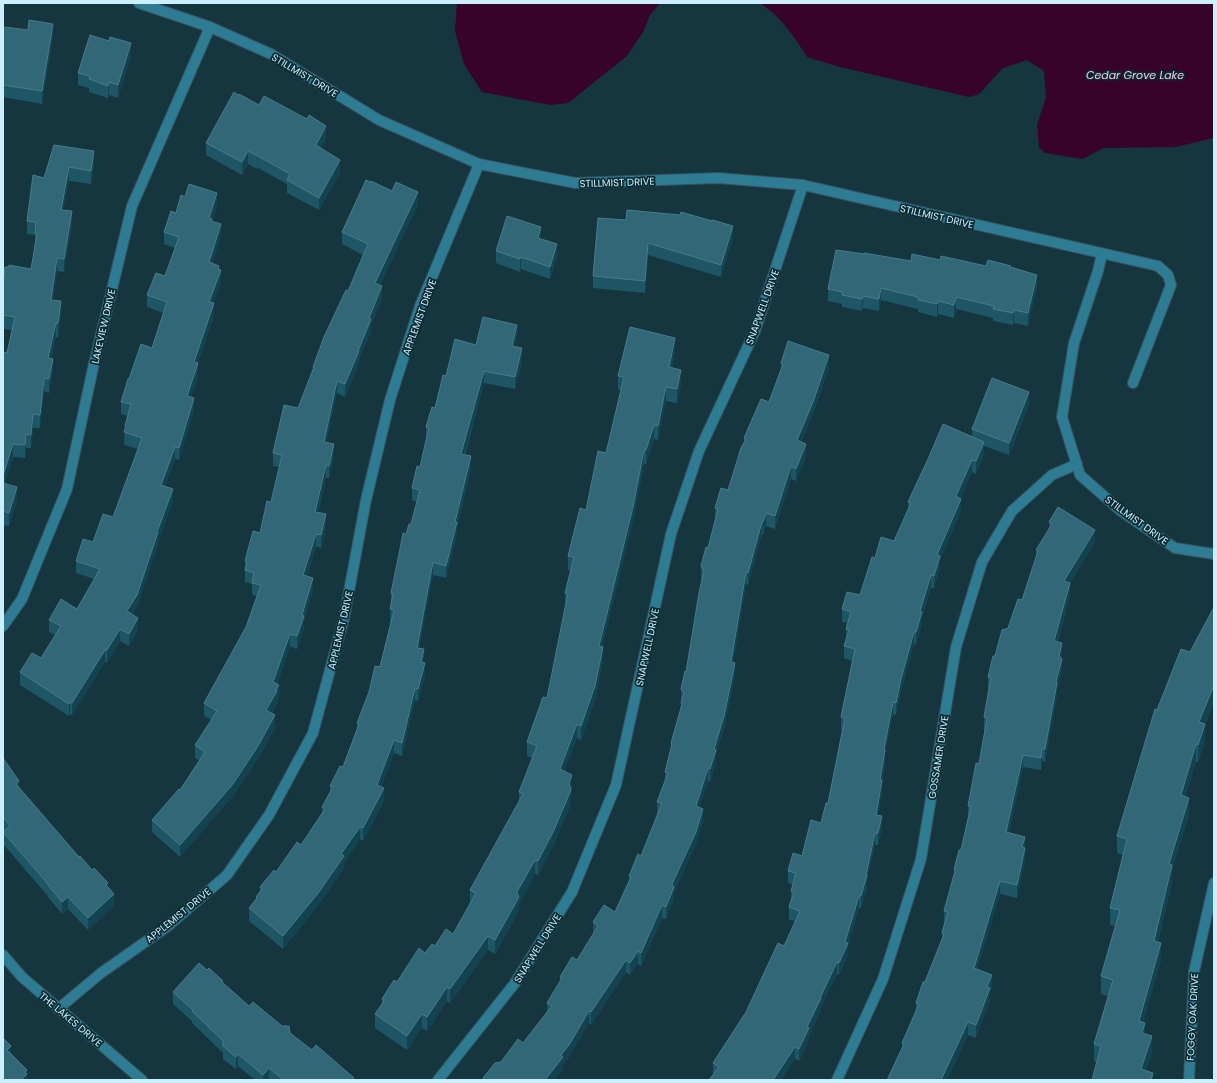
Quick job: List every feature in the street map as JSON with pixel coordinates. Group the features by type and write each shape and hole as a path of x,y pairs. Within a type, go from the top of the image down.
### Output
{"street":[{"name":"STILLMIST DRIVE","path":"139,3 210,27 270,54 379,120 479,164 575,183 718,178 803,185 1158,266 1168,275 1171,285 1133,383"},
{"name":"LAKEVIEW DRIVE","path":"3,626 22,599 67,489 93,368 132,206 210,27"},
{"name":"APPLEMIST DRIVE","path":"58,1009 101,973 168,926 227,875 269,815 313,733 344,618 366,500 390,400 420,306 479,164"},
{"name":"SNAPWELL DRIVE","path":"438,1080 515,983 572,892 616,785 671,534 699,451 755,331 803,185"},
{"name":"STILLMIST DRIVE","path":"1102,254 1098,272 1074,343 1062,417 1080,475 1121,511 1175,548 1214,554"},
{"name":"GOSSAMER DRIVE","path":"837,1080 883,979 921,859 956,647 982,562 1012,511 1052,475 1077,464"},
{"name":"FOGGY OAK DRIVE","path":"1189,1080 1194,972 1214,883"},
{"name":"THE LAKES DRIVE","path":"3,955 22,977 142,1080"}],"water":[{"path":"457,3 660,3 650,15 643,32 627,56 568,103 550,105 482,92 464,64 455,31"},
{"name":"Cedar Grove Lake","path":"760,3 1214,3 1214,138 1175,147 1103,148 1083,159 1045,153 1039,147 1037,125 1046,97 1044,71 1027,60 1003,68 979,94 969,97 840,67 807,57 786,27 774,14"}],"building":[{"path":"29,20 53,24 42,91 3,85 3,27 28,30"},
{"path":"90,35 109,41 110,37 131,43 118,85 109,82 108,86 89,79 90,76 78,73"},
{"path":"234,92 259,105 264,96 307,119 309,115 326,126 316,145 340,160 319,198 287,180 290,174 248,151 242,162 206,143"},
{"path":"54,145 94,151 91,171 69,167 61,210 72,211 64,259 57,258 51,300 61,301 58,323 56,323 48,358 53,359 49,379 44,378 40,415 33,414 31,435 26,434 25,445 13,444 3,476 3,352 7,353 15,317 3,315 3,283 5,267 9,267 9,265 31,269 37,234 35,233 36,222 27,221 33,175 44,178"},
{"path":"366,180 392,191 396,182 418,192 375,283 382,286 369,318 371,319 359,351 345,384 337,381 324,442 334,444 329,466 326,465 315,512 326,514 321,535 316,534 303,575 313,578 302,615 304,616 297,636 290,634 273,682 279,685 266,710 275,715 258,746 233,784 180,845 152,820 179,789 180,790 205,752 195,745 217,711 204,703 246,627 261,585 252,583 254,573 245,570 247,562 245,561 253,531 260,533 267,501 271,502 282,455 273,453 284,405 298,408 324,337 346,290 348,291 368,244 342,232"},
{"path":"189,184 217,193 209,218 212,219 211,221 221,224 209,262 219,266 218,269 221,270 209,302 214,303 194,362 198,363 187,396 194,398 179,448 175,447 161,485 173,489 157,532 137,595 127,611 138,618 129,634 120,629 72,703 70,702 69,704 20,672 32,653 41,658 61,626 49,620 61,599 77,609 100,569 76,561 83,539 93,542 103,514 113,517 142,438 124,432 131,404 121,402 141,344 152,348 167,302 147,295 156,273 165,276 179,237 164,232 171,211 176,213 181,195 185,197"},
{"path":"627,210 680,215 681,212 733,226 721,265 648,243 645,281 593,276 598,218 626,220"},
{"path":"507,216 541,227 538,238 557,244 550,267 521,257 520,259 496,251"},
{"path":"836,250 911,261 912,254 940,260 941,256 986,266 988,260 1037,275 1028,313 1014,310 1013,313 993,309 994,306 956,297 954,305 938,301 937,304 918,300 918,297 881,288 879,299 863,296 862,299 842,295 843,292 828,289"},
{"path":"483,317 517,325 512,346 522,348 515,377 484,371 461,454 471,456 446,566 433,562 417,648 424,649 421,662 425,663 418,689 415,688 402,743 394,740 377,785 384,788 363,828 360,827 341,854 344,856 319,892 283,936 249,908 262,889 260,887 274,870 276,872 297,842 301,845 325,809 322,807 333,787 330,786 340,766 343,767 359,724 357,723 369,692 375,666 380,667 394,610 390,609 393,594 391,593 403,533 406,534 409,524 411,524 420,490 412,488 417,466 420,467 429,427 426,427 432,407 435,408 443,375 446,376 455,339 476,345"},
{"path":"630,327 675,338 669,367 681,370 677,389 666,387 658,426 654,425 646,450 644,450 633,507 599,646 603,647 595,686 581,726 577,724 560,769 572,775 569,783 571,790 554,830 538,861 535,860 517,892 519,897 495,940 488,936 450,989 447,987 427,1017 422,1014 407,1036 375,1014 384,1001 382,999 394,980 397,982 419,948 425,953 432,944 435,946 446,929 453,934 476,893 470,890 523,794 519,792 537,746 527,742 543,697 547,698 568,593 565,593 574,557 568,556 580,508 586,510 598,451 606,453 624,377 618,376"},
{"path":"788,341 829,355 813,402 797,440 806,444 796,469 791,466 775,516 766,513 762,522 748,573 746,572 731,662 735,663 724,716 714,749 716,750 710,769 708,768 696,806 703,809 696,832 672,884 674,887 666,907 662,905 641,953 638,951 630,963 626,960 591,1012 589,1011 569,1045 561,1055 563,1057 545,1080 485,1080 483,1078 495,1063 501,1062 518,1039 523,1043 552,1006 547,1003 562,978 560,977 572,957 577,960 598,926 593,922 604,905 615,912 631,877 629,876 638,854 641,856 662,803 657,802 668,773 665,772 671,743 682,704 684,693 681,689 685,671 686,672 704,571 701,566 706,547 708,548 718,509 715,508 721,488 728,490 741,448 746,439 744,438 761,399 769,402 783,364 781,363"},
{"path":"992,378 1029,392 1009,443 972,429"},
{"path":"943,424 984,442 976,461 972,460 956,496 961,499 937,555 940,556 934,576 931,575 920,611 922,612 916,632 914,632 896,703 893,702 884,749 880,780 882,780 876,815 882,816 878,833 875,833 867,875 861,896 859,896 845,942 848,943 820,998 807,1027 809,1028 799,1049 795,1047 773,1080 709,1080 719,1067 713,1063 746,1012 778,943 784,946 800,911 789,907 794,892 791,891 796,873 788,871 793,853 802,856 811,820 821,823 826,803 828,803 845,718 841,717 855,649 844,646 849,630 846,629 851,612 842,609 847,592 860,595 872,557 875,558 881,537 894,541 911,503 908,502"},
{"path":"3,483 17,487 9,513 3,511"},
{"path":"1058,507 1095,530 1064,581 1070,583 1054,641 1062,643 1059,656 1062,659 1056,682 1045,749 1042,749 1041,758 1023,755 1006,832 1025,837 1022,847 1025,848 1017,885 1000,881 974,968 992,975 987,987 990,988 976,1025 968,1022 941,1080 887,1080 904,1044 902,1043 919,1004 916,1003 923,982 925,982 944,934 942,933 948,912 944,911 959,850 961,850 971,806 968,806 976,763 979,764 987,718 984,717 991,677 988,677 993,656 995,656 1002,630 1008,628 1018,599 1022,600 1038,551 1036,550 1052,524 1049,522"},
{"path":"1214,607 1214,685 1199,722 1205,724 1198,745 1196,744 1181,795 1189,798 1169,864 1172,865 1154,941 1161,943 1139,1021 1145,1023 1142,1033 1152,1036 1141,1069 1153,1073 1151,1080 1092,1080 1101,1046 1094,1044 1113,980 1101,976 1120,910 1110,908 1127,839 1117,836 1155,709 1157,710 1181,649 1190,652"},
{"path":"3,758 19,781 16,784 79,857 80,856 92,870 94,868 108,883 106,885 114,894 88,918 68,897 62,902 3,832 10,826 3,817"},
{"path":"199,963 207,970 209,968 249,1006 253,1002 282,1026 289,1026 290,1033 312,1050 316,1045 354,1078 352,1080 284,1080 269,1068 263,1075 238,1054 236,1057 223,1046 223,1041 192,1011 193,1010 173,992"},
{"path":"3,1038 11,1046 7,1050 27,1070 25,1073 27,1074 21,1080 3,1080"}]}
